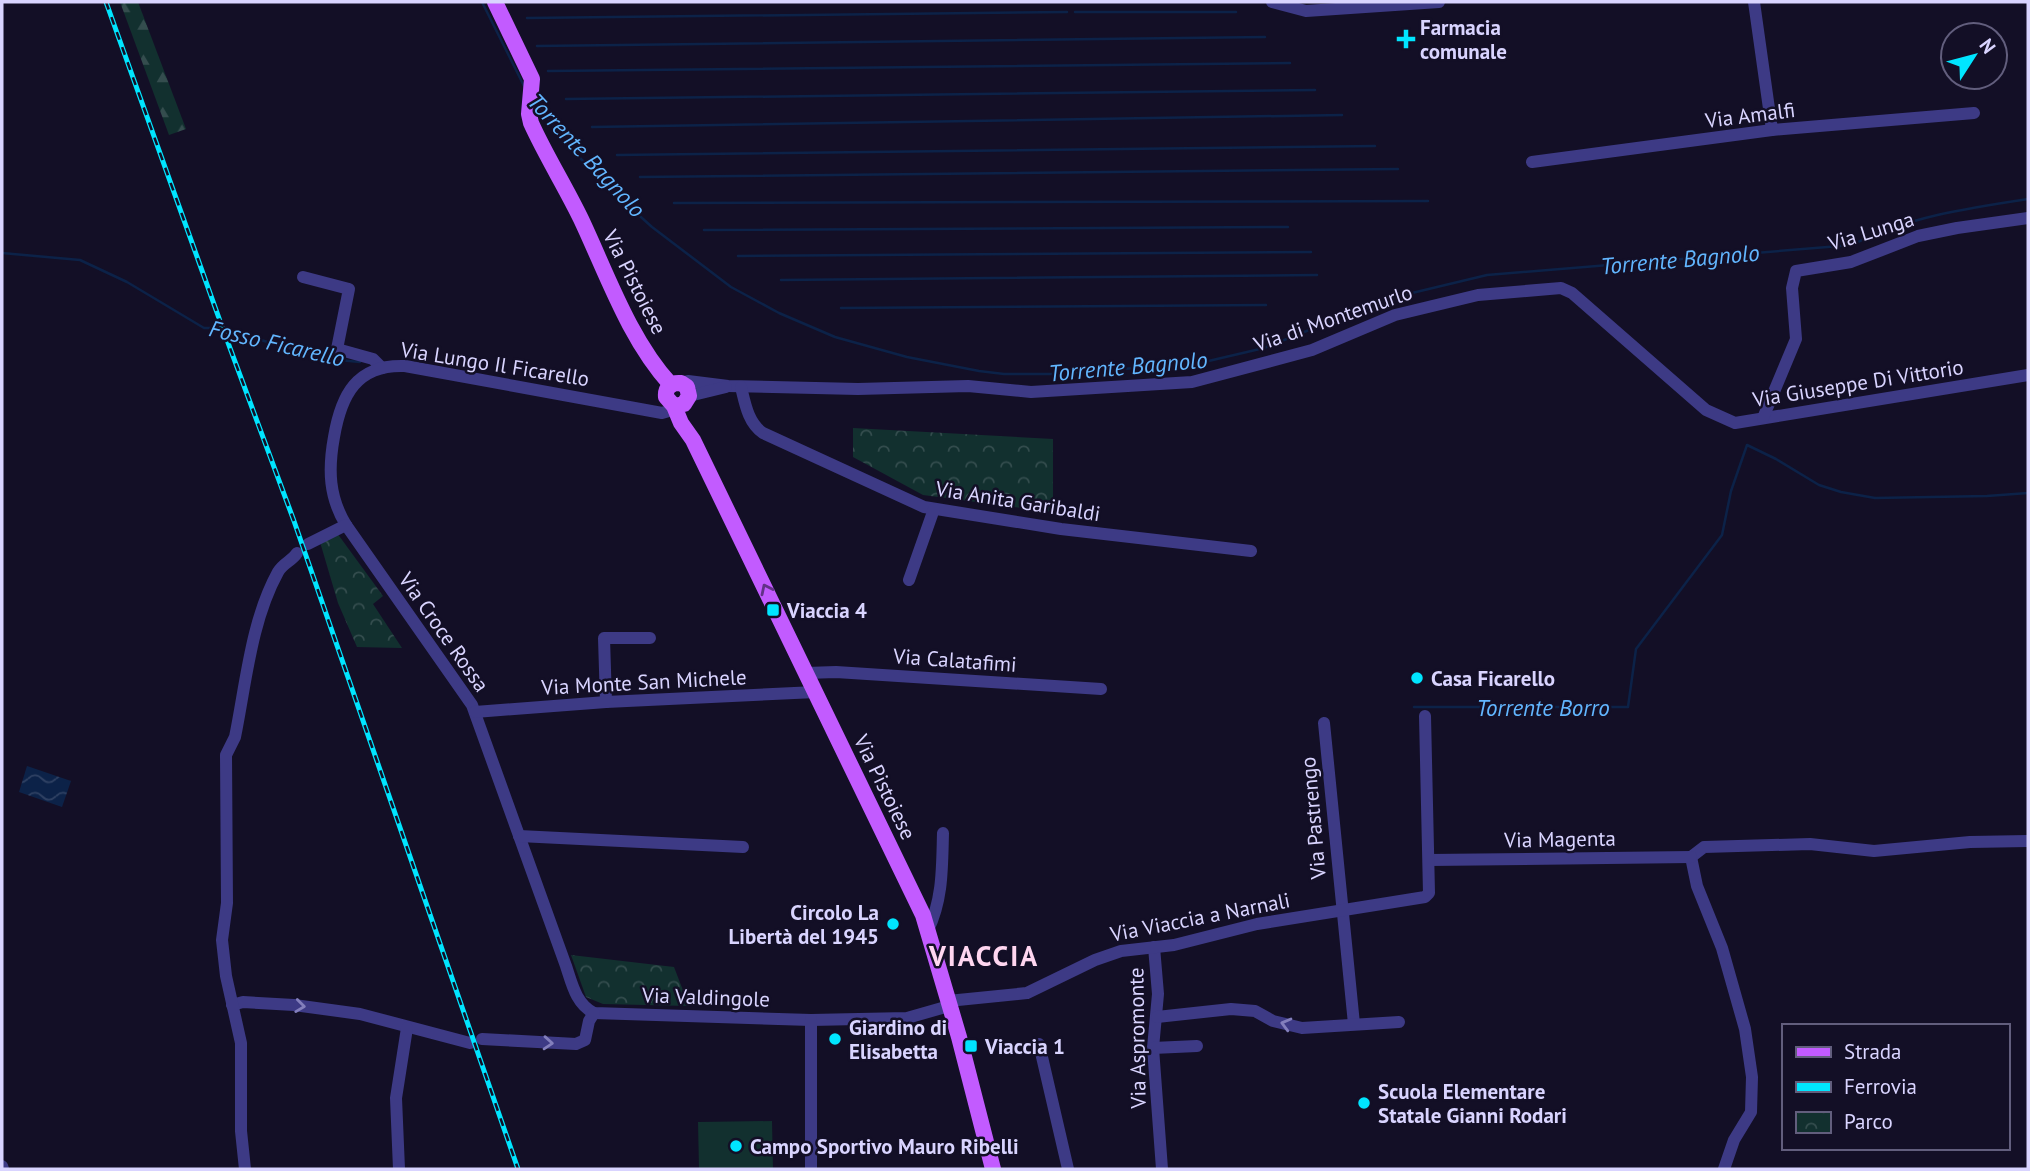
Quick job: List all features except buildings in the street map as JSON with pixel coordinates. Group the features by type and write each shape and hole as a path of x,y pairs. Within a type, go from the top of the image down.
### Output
{"main road":[{"name":"Via Pistoiese","path":"495,2 530,75 533,91 529,114 534,128 581,219 619,304 650,356 678,395 681,423 693,440 923,915 993,1169"}],"street":[{"path":"1272,2 1306,11 1438,2"},
{"path":"1754,2 1772,130"},
{"name":"Via Amalfi","path":"1532,162 1772,130 1974,113"},
{"name":"Via Lunga","path":"1763,418 1796,339 1792,288 1796,271 1851,261 1919,236 2028,218"},
{"name":"Via Lungo Il Ficarello","path":"303,277 349,289 337,349 373,359 382,368 405,366 666,413 678,395"},
{"name":"Via di Montemurlo","path":"678,395 734,387 883,389 968,386 1031,392 1192,382 1312,350 1395,315 1478,295 1561,288 1572,293"},
{"name":"Via Giuseppe Di Vittorio","path":"1572,293 1706,410 1735,423 2028,375"},
{"name":"Via Croce Rossa","path":"382,368 360,379 342,402 330,463 330,481 336,508 475,712 576,996 585,1008 594,1013"},
{"name":"Via Anita Garibaldi","path":"734,387 757,429 763,433 915,504 1062,529 1251,551"},
{"path":"909,580 934,509"},
{"path":"308,544 346,526"},
{"path":"244,1169 241,1043 226,976 222,940 227,903 226,755 235,737 266,596 280,568 297,553"},
{"path":"606,702 604,638 650,638"},
{"name":"Via Calatafimi","path":"806,673 836,672 1101,689"},
{"name":"Via Monte San Michele","path":"475,712 606,702 816,692"},
{"name":"Via Viaccia a Narnali","path":"949,1003 1027,993 1107,954 1174,945 1257,923 1425,897 1429,893 1429,860 1424,716"},
{"name":"Via Pastrengo","path":"1324,723 1341,909"},
{"path":"928,930 941,887 943,833"},
{"path":"519,836 743,847"},
{"name":"Via Magenta","path":"1429,860 1691,857 1704,847 1810,844 1874,851 1970,842 2028,841"},
{"path":"1691,857 1697,886 1722,948 1745,1030 1752,1077 1751,1112 1734,1140 1724,1169"},
{"path":"1341,909 1354,1024"},
{"name":"Via Aspromonte","path":"1154,947 1158,994 1153,1048 1162,1169"},
{"path":"232,1005 243,1002 294,1005 360,1014 407,1028 476,1041 576,1044 582,1043 587,1036 589,1021 594,1013"},
{"name":"Via Valdingole","path":"594,1013 811,1020 907,1017 949,1003"},
{"path":"1157,1017 1231,1009 1255,1011 1273,1021 1302,1028 1399,1022"},
{"path":"811,1020 811,1169"},
{"path":"399,1169 396,1098 407,1028"},
{"path":"1039,1044 1068,1169"},
{"path":"1153,1048 1197,1046"}],"green space":[{"path":"120,2 138,2 186,129 169,135"},
{"path":"853,428 1053,439 1053,512 923,495 853,457"},
{"path":"337,533 383,596 373,604 402,648 357,647 338,603 320,542"},
{"path":"571,955 674,967 689,1006 603,1004 586,997"},
{"name":"Campo Sportivo Mauro Ribelli","path":"772,1121 773,1169 699,1169 698,1122"}],"water":[{"path":"27,766 71,781 62,807 19,792"}],"waterway":[{"name":"Torrente Bagnolo","path":"482,2 525,88"},
{"path":"527,18 1067,12"},
{"path":"1075,12 1236,12"},
{"path":"537,46 1265,37"},
{"path":"548,71 1290,63"},
{"path":"566,99 1315,90"},
{"name":"Torrente Bagnolo","path":"537,105 581,159 622,200 652,227 731,287 779,313 835,337 907,357 1004,374 1058,374 1200,363 1264,348 1387,299 1487,275 1852,245 1894,227 1916,221 1960,210 2028,199"},
{"path":"592,127 1342,115"},
{"path":"617,155 1375,146"},
{"path":"640,177 1398,169"},
{"path":"674,203 1428,201"},
{"path":"704,230 1288,227"},
{"path":"738,256 1311,252"},
{"name":"Fosso Ficarello","path":"2,253 80,260 127,282 204,328 218,328 328,359 360,362"},
{"path":"781,280 1317,275"},
{"path":"841,308 1266,305"},
{"name":"Torrente Borro","path":"1414,707 1628,707 1636,649 1722,535 1731,491 1747,445 1819,485 1875,498 2028,493"}],"railway":[{"path":"106,2 294,521 518,1169"}],"place":[{"name":"Farmacia comunale","path":"1406,39"},
{"name":"Viaccia 4","path":"773,610"},
{"name":"Casa Ficarello","path":"1417,678"},
{"name":"Circolo La Libertà del 1945","path":"893,924"},
{"name":"Giardino di Elisabetta","path":"835,1039"},
{"name":"Viaccia 1","path":"971,1046"},
{"name":"Scuola Elementare Statale Gianni Rodari","path":"1364,1103"},
{"name":"Campo Sportivo Mauro Ribelli","path":"736,1146"}],"district":[{"name":"VIACCIA","path":"984,955"}]}
